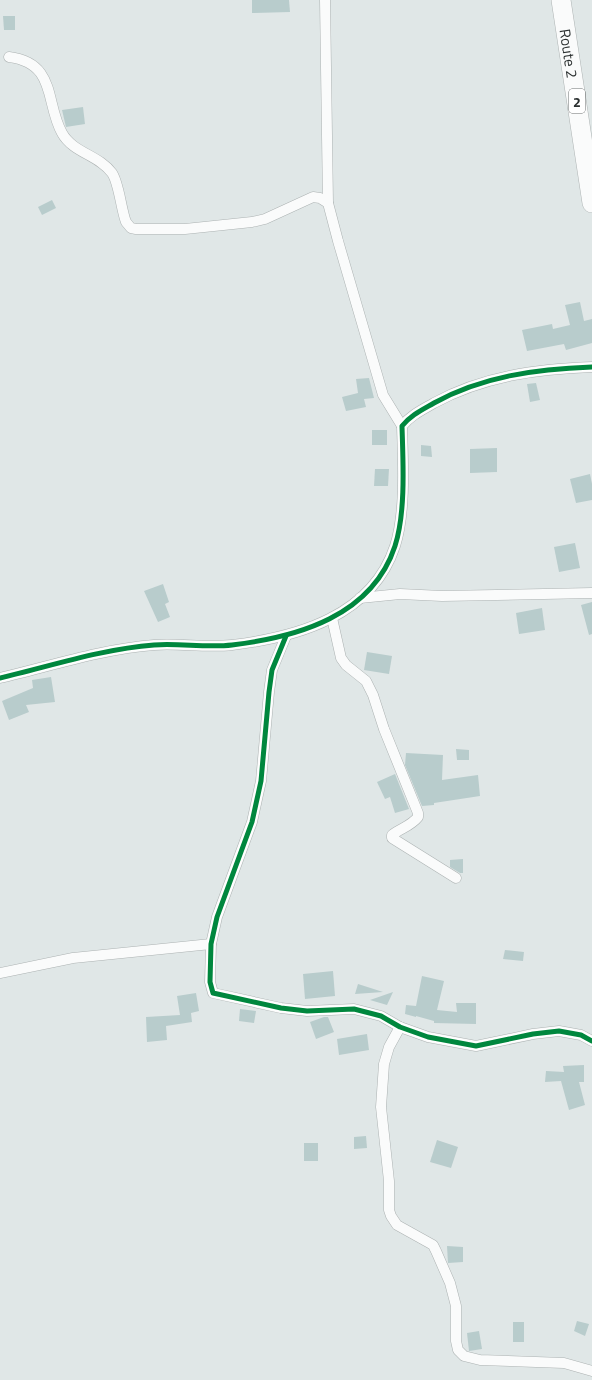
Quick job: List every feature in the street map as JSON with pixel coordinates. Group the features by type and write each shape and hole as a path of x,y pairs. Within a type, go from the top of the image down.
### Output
{"highway":[{"name":"Route 2","path":"561,0 592,203"}],"street":[{"path":"0,678 124,648 154,645 231,646 286,636 332,618 360,598 378,582 387,565 397,536 403,472 402,426 383,395 338,242 328,202 325,0"},
{"path":"9,57 21,59 38,69 51,95 62,133 76,149 98,161 113,174 126,222 131,228 185,230 239,223 265,218 313,197 320,198 328,202"},
{"path":"402,426 411,416 464,388 496,378 554,368 592,367"},
{"path":"360,598 400,594 442,596 592,593"},
{"path":"332,618 341,658 346,665 366,681 373,695 384,729 418,813 416,819 410,825 397,831 392,835 392,838 456,878"},
{"path":"286,636 276,657 271,677 261,781 252,822 217,917 211,944 211,989 215,994 281,1008 307,1010 354,1009 381,1016 400,1027 428,1037 476,1046 533,1034 559,1031 581,1035 592,1041"},
{"path":"0,973 73,958 211,944"},
{"path":"400,1027 389,1047 384,1064 381,1107 389,1181 389,1210 397,1225 432,1245 436,1251 450,1283 456,1306 456,1341 458,1350 464,1356 480,1360 564,1362 592,1371"}],"building":[{"path":"252,0 289,0 290,12 252,13"},
{"path":"3,16 15,16 15,30 4,30"},
{"path":"83,107 85,124 66,127 62,110"},
{"path":"52,200 56,208 42,215 38,207"},
{"path":"580,302 584,321 592,319 592,343 566,350 564,344 527,351 522,330 552,324 553,329 570,325 565,305"},
{"path":"369,378 374,398 364,399 366,407 346,411 342,397 358,393 356,379"},
{"path":"536,383 540,400 530,402 527,384"},
{"path":"372,430 387,430 387,445 372,445"},
{"path":"421,445 431,446 432,457 421,456"},
{"path":"497,448 497,472 470,473 470,449"},
{"path":"375,469 389,469 388,486 374,486"},
{"path":"590,474 592,484 592,500 576,503 570,479"},
{"path":"575,543 580,568 559,572 554,547"},
{"path":"163,584 169,602 165,604 170,617 158,622 144,591"},
{"path":"592,602 592,634 589,635 581,605"},
{"path":"542,608 545,630 519,634 516,613"},
{"path":"367,652 392,656 389,674 364,670"},
{"path":"51,677 55,702 26,705 29,712 9,720 2,701 33,688 32,680"},
{"path":"456,749 469,750 469,760 457,760"},
{"path":"406,753 443,755 442,780 478,775 480,796 422,806 405,765"},
{"path":"395,774 409,809 395,813 390,797 385,799 377,782"},
{"path":"463,859 463,873 460,873 450,867 450,860"},
{"path":"505,950 524,952 523,961 503,959"},
{"path":"333,971 335,996 305,999 303,974"},
{"path":"422,976 444,981 437,1010 457,1012 456,1003 476,1003 476,1024 434,1023 434,1021 405,1014 406,1005 416,1006"},
{"path":"358,984 383,992 355,994"},
{"path":"393,992 387,1005 370,1000"},
{"path":"196,993 199,1011 191,1013 192,1022 166,1026 167,1040 147,1042 146,1017 180,1015 177,996"},
{"path":"240,1009 256,1011 254,1023 239,1021"},
{"path":"328,1017 334,1032 316,1039 310,1022"},
{"path":"367,1034 369,1050 339,1055 337,1039"},
{"path":"584,1065 584,1082 579,1082 585,1105 569,1110 561,1081 545,1082 546,1071 564,1072 563,1066"},
{"path":"366,1136 367,1148 354,1149 354,1137"},
{"path":"437,1140 458,1147 451,1168 430,1162"},
{"path":"304,1143 318,1143 318,1161 304,1161"},
{"path":"447,1246 463,1247 463,1262 448,1263"},
{"path":"577,1321 589,1324 585,1336 574,1331"},
{"path":"513,1322 524,1322 524,1342 513,1342"},
{"path":"479,1331 482,1349 469,1351 467,1333"}],"cycle path":[{"path":"0,678 77,658 135,647 154,645 222,646 257,641 307,629 330,619 351,606 369,590 384,570 395,546 401,518 403,470 402,426 405,422 421,410 434,403 472,386 491,380 531,372 592,367"},
{"path":"286,636 272,670 261,781 252,822 217,917 211,944 210,982 213,993 281,1008 307,1011 354,1009 381,1016 400,1027 428,1037 476,1046 533,1034 559,1031 581,1035 592,1041"}]}
